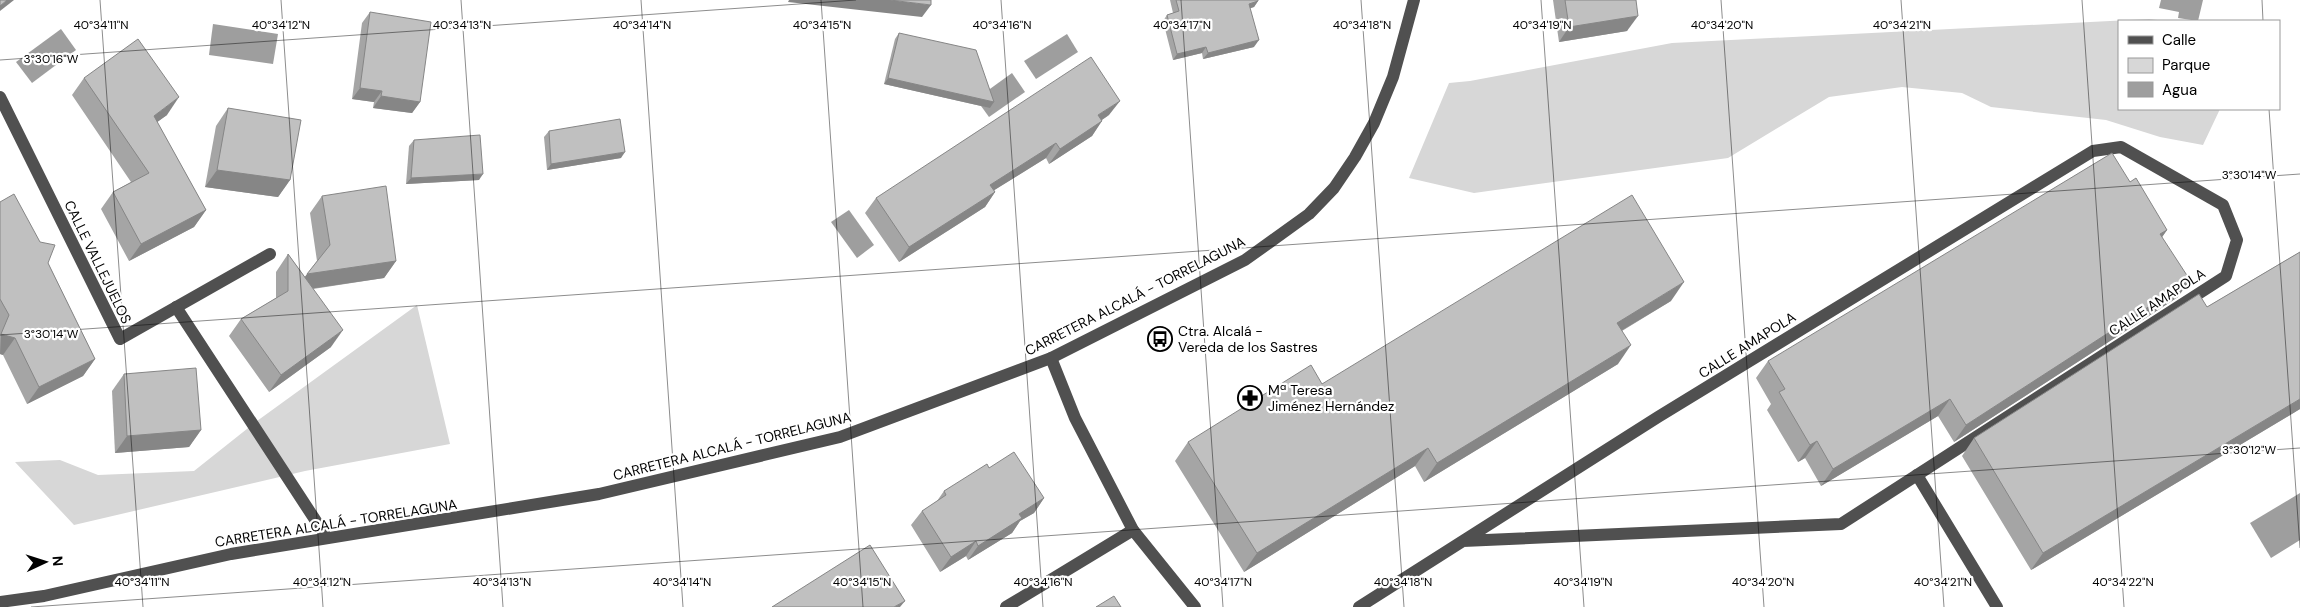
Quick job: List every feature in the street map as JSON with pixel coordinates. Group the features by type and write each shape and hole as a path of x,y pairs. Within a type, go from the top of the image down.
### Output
{"street":[{"name":"CARRETERA ALCALÁ - TORRELAGUNA","path":"4,603 44,596 231,554 599,494 840,437 1051,358 1245,260 1309,214 1334,188 1356,157 1374,123 1393,77 1414,0"},
{"name":"CALLE VALLEJUELOS","path":"0,97 120,339 270,254"},
{"name":"CALLE AMAPOLA","path":"1359,607 1658,417 2093,150 2121,147 2223,205 2237,240 2226,276 1842,524 1463,541"},
{"path":"176,307 327,538"},
{"path":"1051,358 1075,418 1133,530 1195,607"},
{"path":"1916,475 1997,607"},
{"path":"1006,607 1133,530"}],"green space":[{"path":"2118,21 2118,110 2220,110 2203,145 2160,137 2106,120 1991,107 1962,93 1902,87 1829,97 1728,158 1474,193 1409,178 1449,83 1470,81 1672,43"},
{"path":"417,305 450,444 305,471 74,525 15,462 60,460 98,475 194,471 257,421"}],"water":[{"path":"2161,0 2203,0 2198,20 2178,18 2179,12 2159,8"},
{"path":"213,24 278,34 273,64 209,55"},
{"path":"61,29 76,50 32,83 16,62"},
{"path":"1067,34 1078,52 1036,79 1024,61"},
{"path":"1012,73 1025,92 989,117 976,99"},
{"path":"849,210 874,245 857,258 831,222"},
{"path":"2300,493 2300,540 2271,558 2250,523"}],"building":[{"path":"0,0 7,0 0,6"},
{"path":"890,0 931,0 931,5"},
{"path":"1176,0 1258,0 1249,4 1259,40 1208,53 1206,47 1177,54 1167,15 1179,11"},
{"path":"1565,0 1636,0 1638,16 1569,27"},
{"path":"370,12 431,22 420,102 381,96 382,91 360,88"},
{"path":"899,33 976,50 994,102 888,78"},
{"path":"138,39 179,97 154,116 206,210 141,244 113,192 149,173 84,78"},
{"path":"1091,57 1120,101 1098,115 1102,121 1060,149 1056,143 990,185 995,192 909,247 876,198"},
{"path":"228,108 301,120 290,180 217,170"},
{"path":"620,119 625,152 551,164 549,131"},
{"path":"480,135 483,174 411,178 414,140"},
{"path":"2112,153 2130,182 2136,178 2167,230 2160,234 2190,280 1966,425 1950,399 1833,469 1817,441 1810,445 1779,392 1785,389 1768,361"},
{"path":"386,186 396,261 307,274 330,245 322,196"},
{"path":"14,194 40,242 55,245 48,263 95,359 39,387 15,338 1,334 9,315 0,299 0,202"},
{"path":"1632,195 1684,282 1617,323 1631,345 1437,463 1428,448 1257,553 1188,442 1311,365 1322,384"},
{"path":"2300,252 2300,399 2043,553 1974,438 2199,294 2207,307"},
{"path":"288,254 343,330 281,375 241,319 288,291"},
{"path":"196,368 201,430 127,436 124,374"},
{"path":"1014,452 1044,498 1019,514 1022,518 978,546 976,541 951,557 922,511 946,495 944,491 987,464 989,468"},
{"path":"870,545 905,601 894,607 772,607"},
{"path":"1114,596 1121,607 1096,607"}],"place":[{"name":"Ctra. Alcalá - Vereda de los Sastres","path":"1160,339"},
{"name":"Mª Teresa Jiménez Hernández","path":"1250,398"}]}
